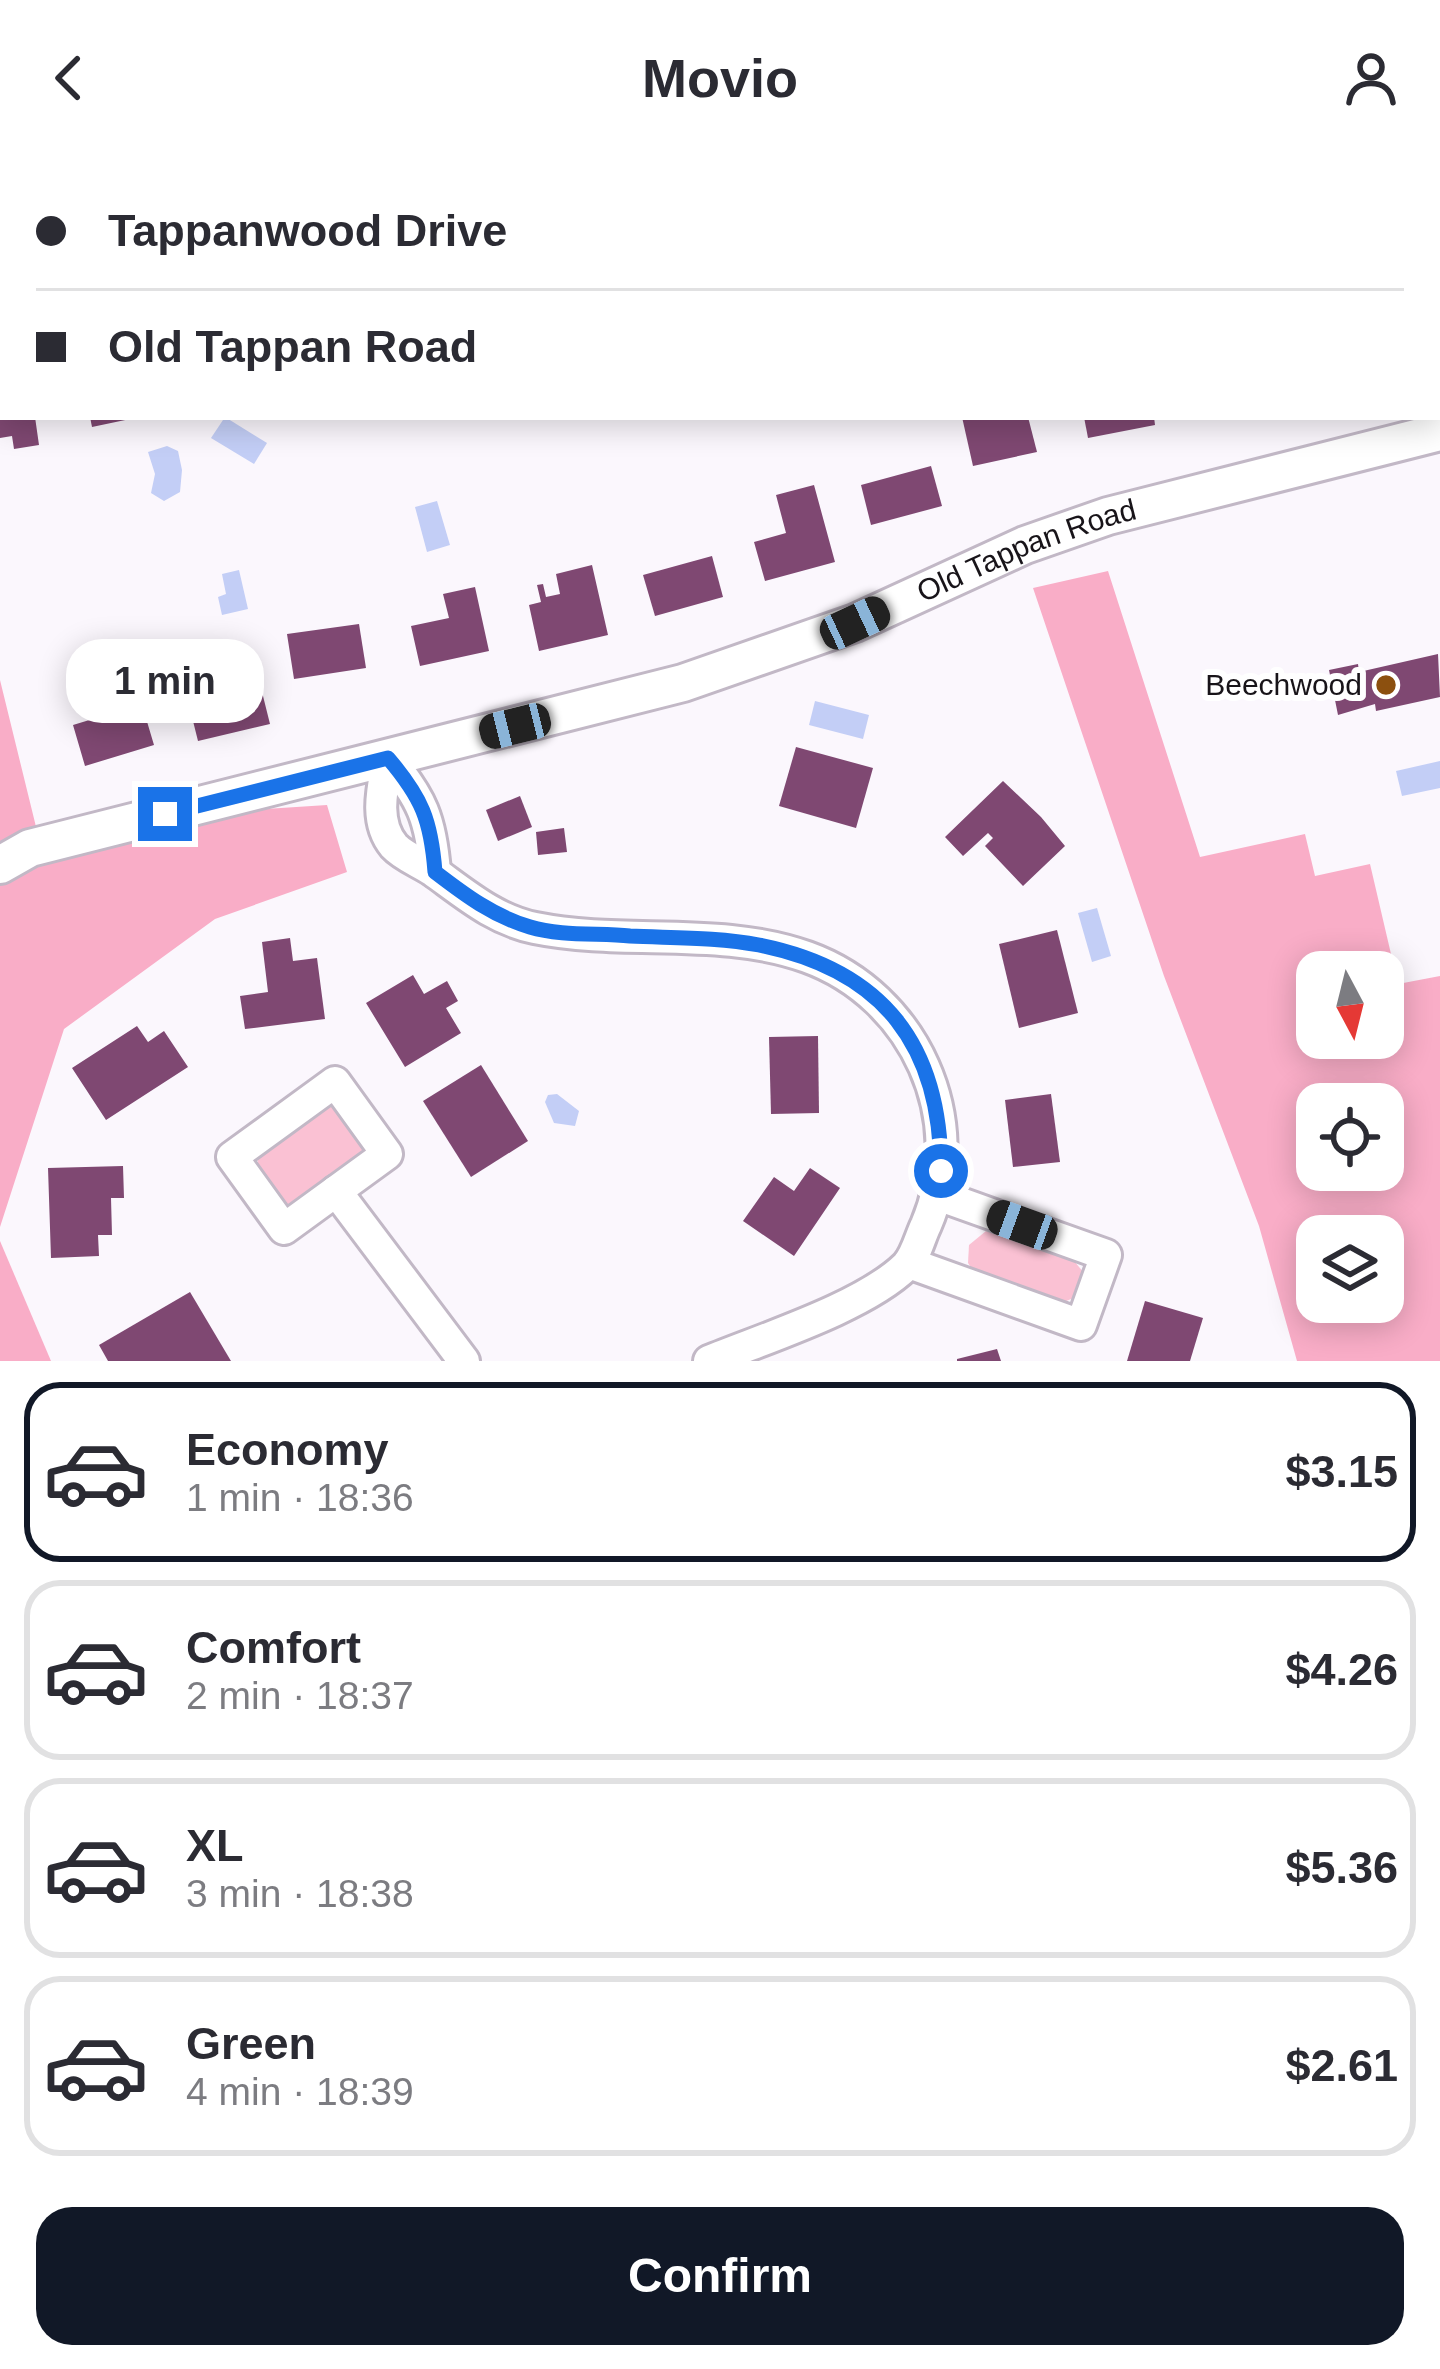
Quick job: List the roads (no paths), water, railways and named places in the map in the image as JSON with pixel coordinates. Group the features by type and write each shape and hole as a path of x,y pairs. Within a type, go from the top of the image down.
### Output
{"street":[{"name":"Old Tappan Road","path":"0,865 30,848 683,683 855,623 1025,545 1108,517 1440,432"},
{"path":"388,758 418,793 432,831 435,872 477,905 533,928 754,944 809,957 859,985 904,1027 930,1076 941,1122 938,1195 909,1263 843,1305 709,1361"},
{"path":"335,1082 388,1154 336,1191 284,1229 232,1157 335,1082"},
{"path":"336,1191 464,1361"},
{"path":"909,1263 1081,1325 1106,1256 938,1195"}],"water":[{"path":"223,420 230,420 267,443 254,464 211,438"},
{"path":"167,446 178,451 182,470 180,492 164,501 151,493 155,474 148,452"},
{"path":"437,501 450,545 427,552 415,507"},
{"path":"239,570 248,609 222,615 218,597 226,594 222,574"},
{"path":"815,701 869,715 863,739 809,725"},
{"path":"1440,761 1440,788 1402,796 1396,771"},
{"path":"1097,908 1111,956 1092,962 1078,913"},
{"path":"557,1094 579,1111 575,1126 554,1123 545,1102 548,1095"}],"place":[{"name":"Beechwood","path":"1386,685"}]}
